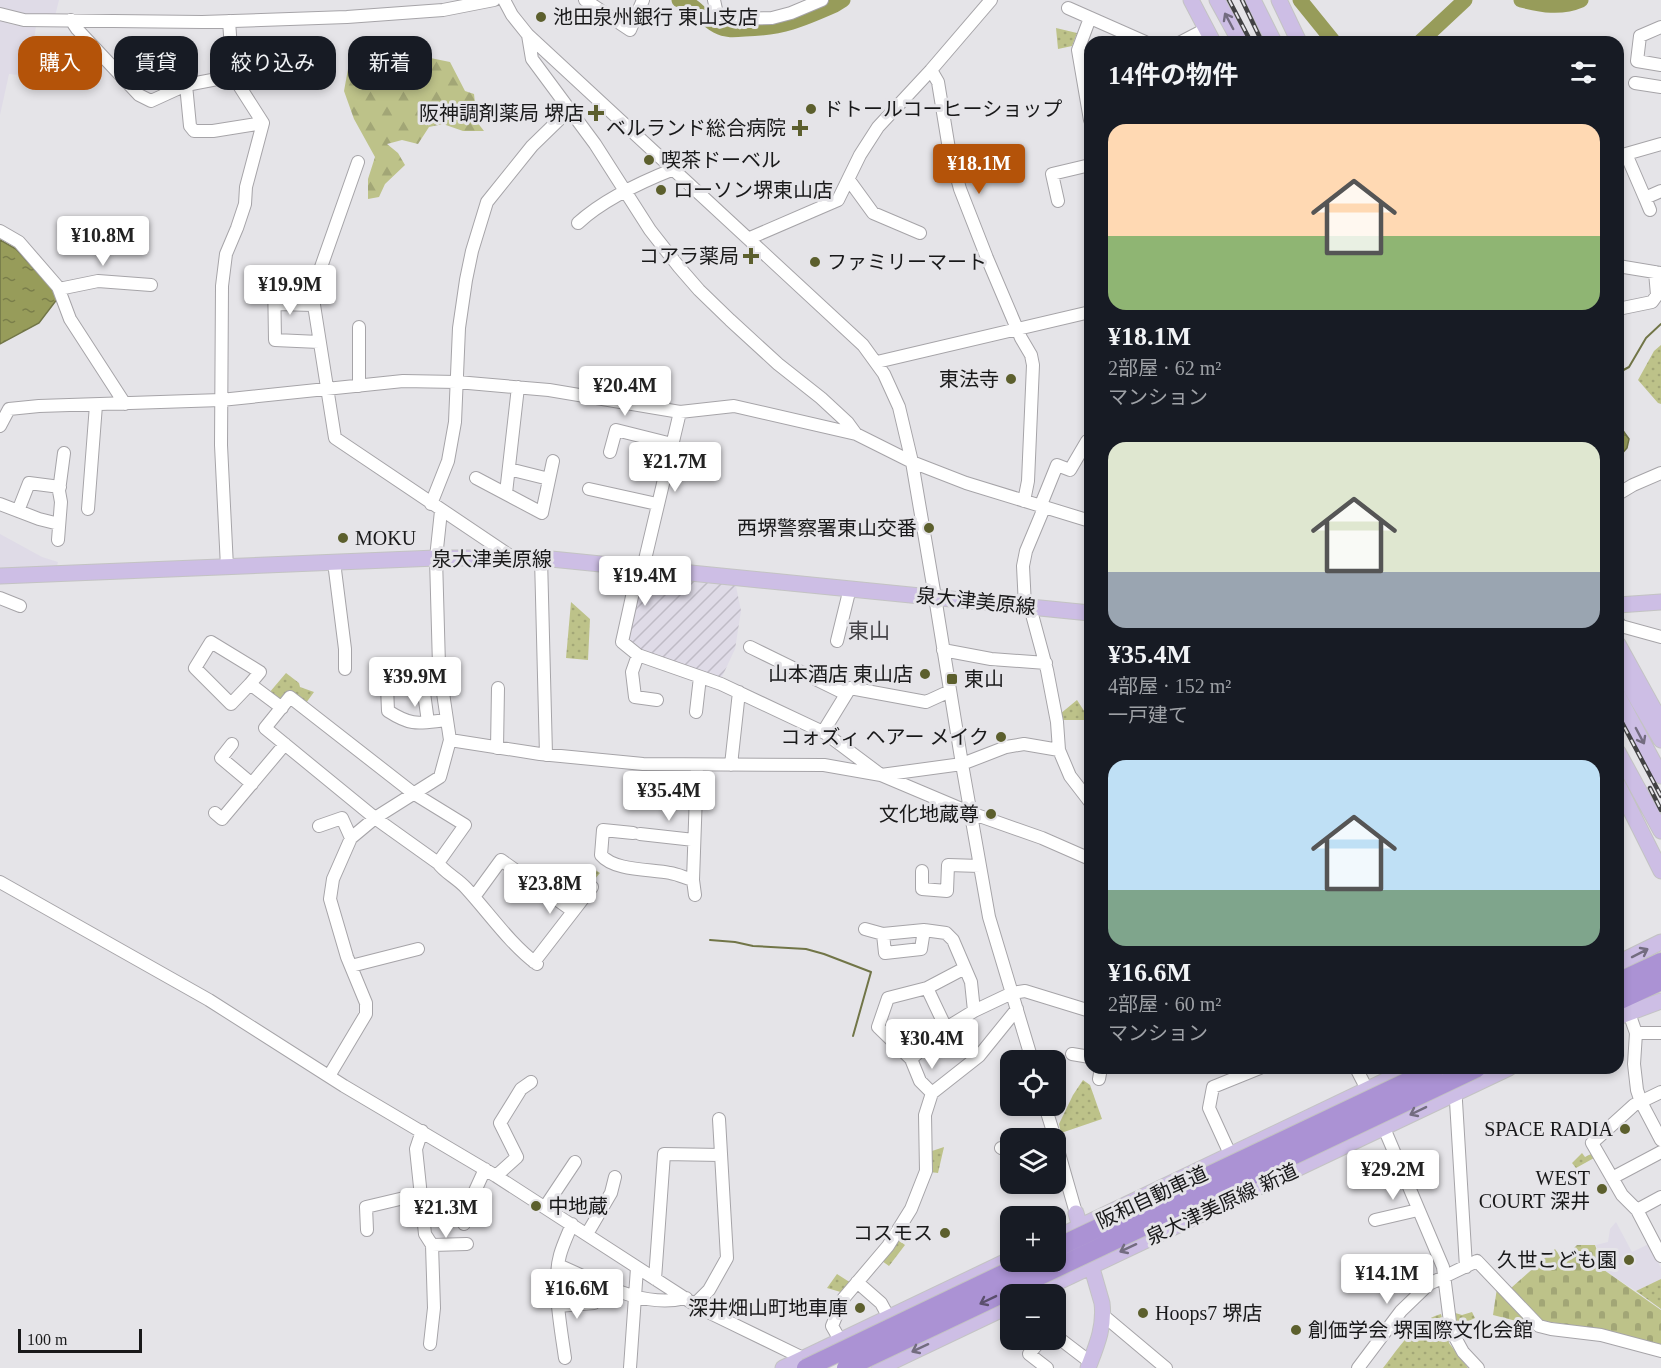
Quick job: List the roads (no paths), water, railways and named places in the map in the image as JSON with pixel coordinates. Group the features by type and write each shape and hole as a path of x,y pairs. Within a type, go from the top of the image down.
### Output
{"highway":[{"path":"1624,978 1661,962"},
{"path":"1624,1009 1661,981"},
{"name":"阪和自動車道","path":"1066,1243 1423,1074"},
{"name":"阪和自動車道","path":"846,1368 1464,1074"},
{"path":"805,1363 1006,1272"}],"main road":[{"path":"1191,0 1209,36"},
{"path":"1217,0 1237,36"},
{"path":"1253,0 1271,36"},
{"path":"1279,0 1296,36"},
{"name":"泉大津美原線","path":"0,576 436,558 512,557 1084,612"},
{"path":"1624,605 1661,602"},
{"path":"1624,655 1661,722"},
{"path":"1624,676 1661,740"},
{"path":"1624,707 1661,776"},
{"path":"1624,763 1661,831"},
{"path":"1624,797 1661,871"},
{"path":"1624,814 1661,885"},
{"path":"1624,960 1661,942"},
{"path":"1624,1010 1661,1001"},
{"name":"泉大津美原線 新道","path":"1066,1230 1078,1220 1230,1154 1400,1074"},
{"name":"泉大津美原線 新道","path":"1053,1284 1496,1074"},
{"path":"1078,1220 1104,1316 1099,1341 1089,1365"},
{"path":"783,1368 805,1363 840,1340 1000,1264"},
{"path":"879,1368 1000,1310"}],"street":[{"path":"0,14 24,20 229,21 347,17 443,10 494,0"},
{"path":"504,0 512,15 528,35 863,345 877,362 894,392 912,462 989,917 1029,1050"},
{"path":"585,0 630,30 643,0"},
{"path":"714,0 717,14 727,19 781,16 822,0"},
{"path":"750,238 838,200 857,160 878,127 932,70 991,0"},
{"path":"1068,8 1124,36"},
{"path":"1084,85 1078,50 1090,18"},
{"path":"71,20 77,30 114,69"},
{"path":"229,21 230,36"},
{"path":"1661,27 1640,36 1637,61 1661,65"},
{"path":"528,35 532,59 627,192 650,230 699,290 778,364 821,398 848,423 856,434"},
{"path":"932,70 939,82 949,149 960,189 1033,365 1028,481 1024,501"},
{"path":"1635,83 1661,87"},
{"path":"134,90 146,100 151,101 175,90"},
{"path":"186,90 190,126 194,131 213,131 263,123"},
{"path":"227,567 221,445 222,286 226,254 245,204 246,187 263,123 242,90"},
{"path":"329,1076 366,1014 366,1003 351,966 330,899 333,879 351,838 375,818 440,777 450,740 439,664 436,507 455,422 459,328 466,280 487,202 532,146 569,110"},
{"path":"1661,144 1626,154 1647,204 1661,191"},
{"path":"358,162 314,287 319,342 335,438 512,557"},
{"path":"1058,201 1052,174 1084,166"},
{"path":"578,223 591,211 650,178 674,169"},
{"path":"849,180 873,213 920,233"},
{"path":"0,231 19,242 59,289 70,319 125,404"},
{"path":"1624,267 1658,272 1657,295 1652,302 1624,308"},
{"path":"274,277 275,340 319,342"},
{"path":"59,289 98,281 151,285"},
{"path":"276,304 314,305"},
{"path":"877,362 1084,313"},
{"path":"359,327 359,386"},
{"path":"0,426 9,409 39,406 221,400 404,381 518,387 680,412 734,406 856,434 912,462 966,483 1084,519"},
{"path":"506,493 518,387"},
{"path":"88,509 96,405"},
{"path":"680,412 622,642 638,655 738,692 823,732 881,775 962,764 1006,747 1024,744 1059,750"},
{"path":"610,453 616,430 672,444"},
{"path":"1084,446 1070,470 1058,465 1026,551 1023,566 1028,606 1046,663 1057,722 1059,750 1070,776 1084,794"},
{"path":"58,540 64,453"},
{"path":"476,478 542,513 553,461"},
{"path":"509,469 549,479"},
{"path":"1624,490 1661,473"},
{"path":"18,511 29,483 60,487"},
{"path":"589,489 657,504"},
{"path":"0,504 59,524"},
{"path":"541,558 546,755"},
{"path":"334,562 345,649 345,669"},
{"path":"837,641 843,608 850,588"},
{"path":"0,598 20,606"},
{"path":"1624,627 1661,638"},
{"path":"211,642 260,672 250,684 231,704 195,668 211,642"},
{"path":"750,647 846,694"},
{"path":"943,650 991,659 1046,663"},
{"path":"638,655 633,672 635,697 657,700"},
{"path":"420,664 428,722"},
{"path":"406,665 439,664"},
{"path":"696,712 700,677"},
{"path":"250,684 282,708"},
{"path":"387,686 388,711 405,722 447,720"},
{"path":"497,748 498,688"},
{"path":"823,732 850,688 926,702 950,691"},
{"path":"731,765 738,692"},
{"path":"438,863 465,825 412,793 290,697 266,728 375,818 438,863 443,870 464,886 536,963 591,887"},
{"path":"450,740 546,755 643,764 824,765 881,775 1084,856"},
{"path":"232,744 221,758 252,784"},
{"path":"215,813 222,819 285,744"},
{"path":"694,895 696,765"},
{"path":"319,826 342,818 351,838"},
{"path":"693,880 672,873 632,869 604,859 601,855 603,830 694,840"},
{"path":"474,897 501,860 573,911"},
{"path":"922,872 922,890 947,891 948,865 980,866"},
{"path":"0,882 209,1000 329,1076 496,1176 690,1301 805,1363 825,1368"},
{"path":"865,929 883,934 924,930 946,933 953,939 971,982 974,1011"},
{"path":"883,934 885,953 921,949 924,930"},
{"path":"351,966 418,949"},
{"path":"932,1094 920,1081 911,1059 878,1027 888,998 927,988 964,968"},
{"path":"927,988 946,1028"},
{"path":"911,1059 946,1028 974,1011 1012,993 1025,992 1084,1009"},
{"path":"840,1340 832,1326 843,1299 888,1246 911,1209 926,1171 925,1114 932,1094 980,1056 1017,1009"},
{"path":"1624,1013 1636,1033 1634,1064 1637,1090 1661,1140"},
{"path":"1636,1033 1661,1033"},
{"path":"1072,1054 1084,1056"},
{"path":"1230,1154 1209,1108 1213,1087 1245,1074"},
{"path":"1359,1074 1443,1267 1451,1330 1463,1352 1478,1368"},
{"path":"1454,1074 1466,1267"},
{"path":"496,1176 517,1157 500,1123 521,1089 531,1082"},
{"path":"1661,1092 1634,1105 1592,1143 1622,1195 1637,1210 1661,1256"},
{"path":"558,1265 634,1297 690,1301 709,1290 727,1258 719,1119"},
{"path":"422,1131 416,1149 425,1234 432,1245 434,1308 430,1344"},
{"path":"1612,1178 1661,1152"},
{"path":"655,1280 664,1154 721,1155"},
{"path":"545,1207 575,1162"},
{"path":"423,1209 465,1220 484,1169"},
{"path":"587,1234 611,1193 615,1177"},
{"path":"1066,1183 1078,1220"},
{"path":"367,1230 366,1207 421,1194"},
{"path":"1637,1210 1661,1197"},
{"path":"1375,1220 1418,1210"},
{"path":"565,1358 558,1306 558,1265 572,1224"},
{"path":"432,1245 467,1244"},
{"path":"1358,1368 1401,1311 1429,1284 1477,1261 1539,1326 1601,1335 1661,1351"},
{"path":"630,1368 637,1268"},
{"path":"857,1282 881,1303 888,1316"},
{"path":"558,1306 594,1303"},
{"path":"1104,1316 1166,1368"},
{"path":"1066,1345 1089,1365"},
{"path":"1032,1350 1029,1354 1047,1368"}],"water":[{"path":"0,240 16,249 58,298 39,323 0,344"},
{"path":"1624,432 1629,439 1624,451"}],"waterway":[{"path":"679,0 695,8 717,26 734,30 770,27 792,22 843,0"},
{"path":"1300,0 1329,36"},
{"path":"1426,36 1465,0"},
{"path":"1521,0 1544,5 1566,4 1581,0"},
{"path":"1624,370 1629,367 1646,338 1661,324"},
{"path":"710,940 753,946 806,949 871,972 853,1036"}],"railway":[{"path":"1229,0 1248,36"},
{"path":"1242,0 1259,36"},
{"path":"1624,726 1661,796"},
{"path":"1650,788 1661,810"}],"place":[{"name":"池田泉州銀行 東山支店","path":"541,17"},
{"name":"ドトールコーヒーショップ","path":"811,109"},
{"name":"阪神調剤薬局 堺店","path":"596,113"},
{"name":"ベルランド総合病院","path":"800,128"},
{"name":"喫茶ドーベル","path":"649,160"},
{"name":"ローソン堺東山店","path":"661,190"},
{"name":"コアラ薬局","path":"751,256"},
{"name":"ファミリーマート","path":"815,262"},
{"name":"東法寺","path":"1011,379"},
{"name":"西堺警察署東山交番","path":"929,528"},
{"name":"MOKU","path":"343,538"},
{"name":"山本酒店 東山店","path":"925,674"},
{"name":"東山","path":"952,679"},
{"name":"コォズィ ヘアー メイク","path":"1001,737"},
{"name":"文化地蔵尊","path":"991,814"},
{"name":"SPACE RADIA","path":"1625,1129"},
{"name":"WEST COURT 深井","path":"1602,1189"},
{"name":"中地蔵","path":"536,1206"},
{"name":"コスモス","path":"945,1233"},
{"name":"久世こども園","path":"1629,1260"},
{"name":"深井畑山町地車庫","path":"860,1308"},
{"name":"Hoops7 堺店","path":"1143,1313"},
{"name":"創価学会 堺国際文化会館","path":"1296,1330"}],"district":[{"name":"東山","path":"869,631"}]}
